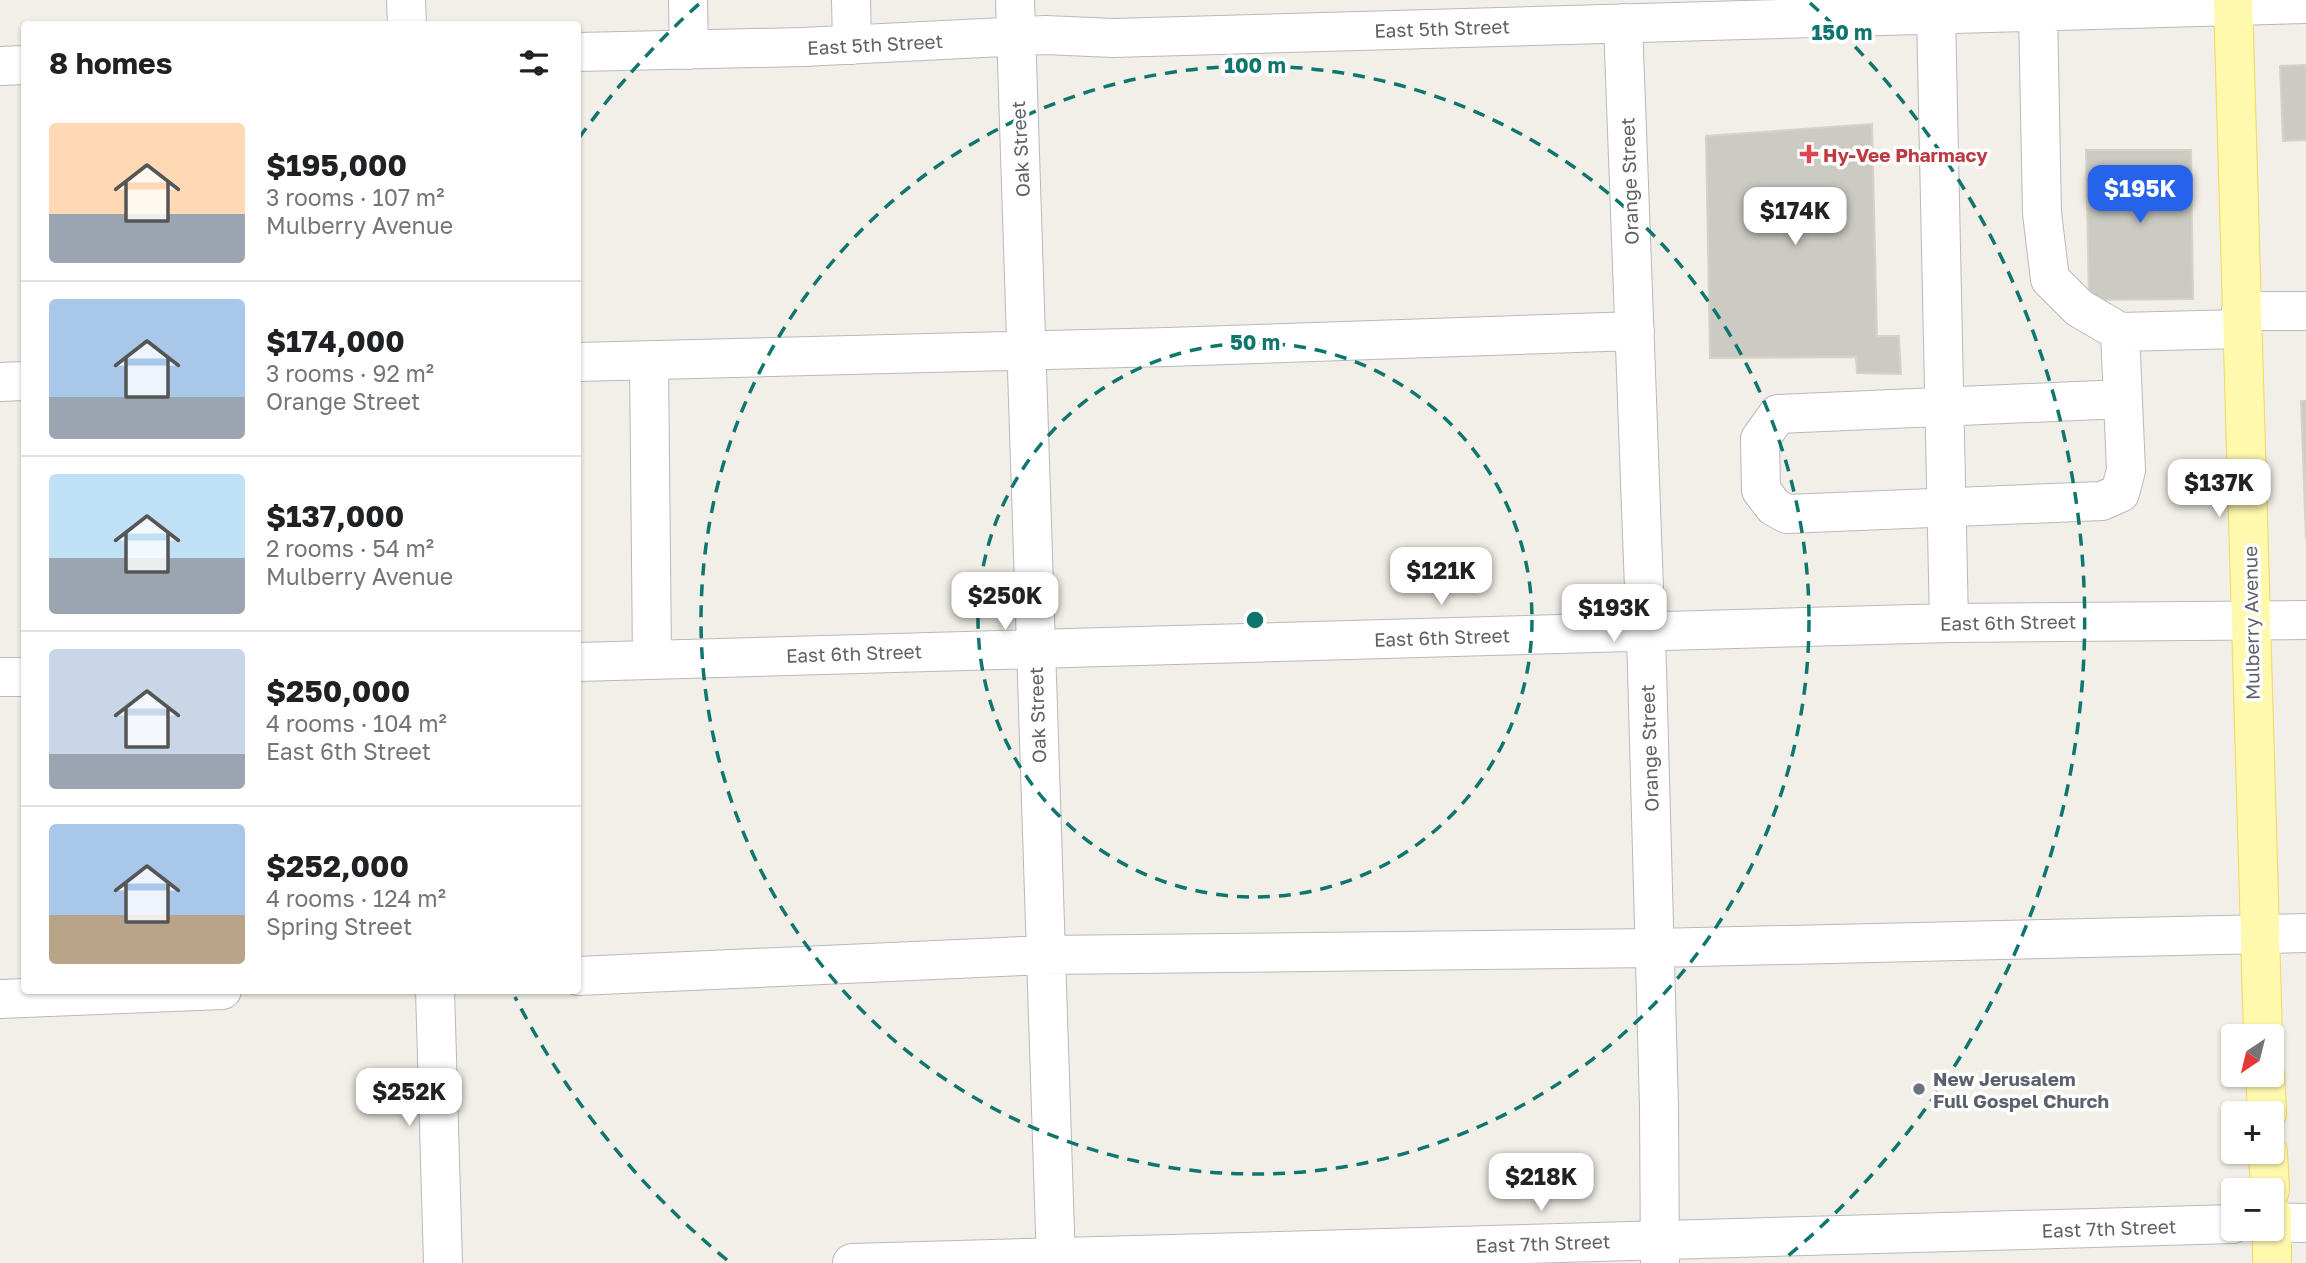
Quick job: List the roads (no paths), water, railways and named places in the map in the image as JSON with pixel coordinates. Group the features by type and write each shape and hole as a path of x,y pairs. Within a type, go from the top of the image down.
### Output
{"main road":[{"name":"Mulberry Avenue","path":"2233,3 2262,1024"},
{"path":"2272,1241 2272,1263"}],"street":[{"path":"406,0 407,21"},
{"path":"688,0 690,50"},
{"path":"851,0 852,45"},
{"name":"Oak Street","path":"1015,0 1056,1260"},
{"name":"East 5th Street","path":"581,52 852,45 1015,37 1113,38 2038,11 2233,3 2306,4"},
{"path":"2038,11 2042,213 2050,279 2079,308 2120,332 2306,311"},
{"path":"1936,14 1949,622"},
{"name":"Orange Street","path":"1623,23 1655,948 1659,1251"},
{"path":"0,66 21,65"},
{"path":"581,362 1635,331"},
{"path":"2120,332 2126,470 2120,493 2102,501 1947,505 1787,514 1774,507 1761,490 1760,439 1778,414 2122,399"},
{"path":"649,360 652,659"},
{"path":"0,382 21,381"},
{"name":"East 6th Street","path":"581,662 1949,622 2306,620"},
{"path":"0,677 21,677"},
{"path":"581,976 1045,955 1655,948 2306,933"},
{"path":"0,999 123,994"},
{"path":"435,994 443,1263"},
{"path":"2284,1222 2306,1223"},
{"name":"East 7th Street","path":"852,1263 1659,1251 1721,1240 2221,1224"}],"place":[{"name":"Hy-Vee Pharmacy","path":"1809,154"},
{"name":"New Jerusalem Full Gospel Church","path":"1919,1089"}]}
